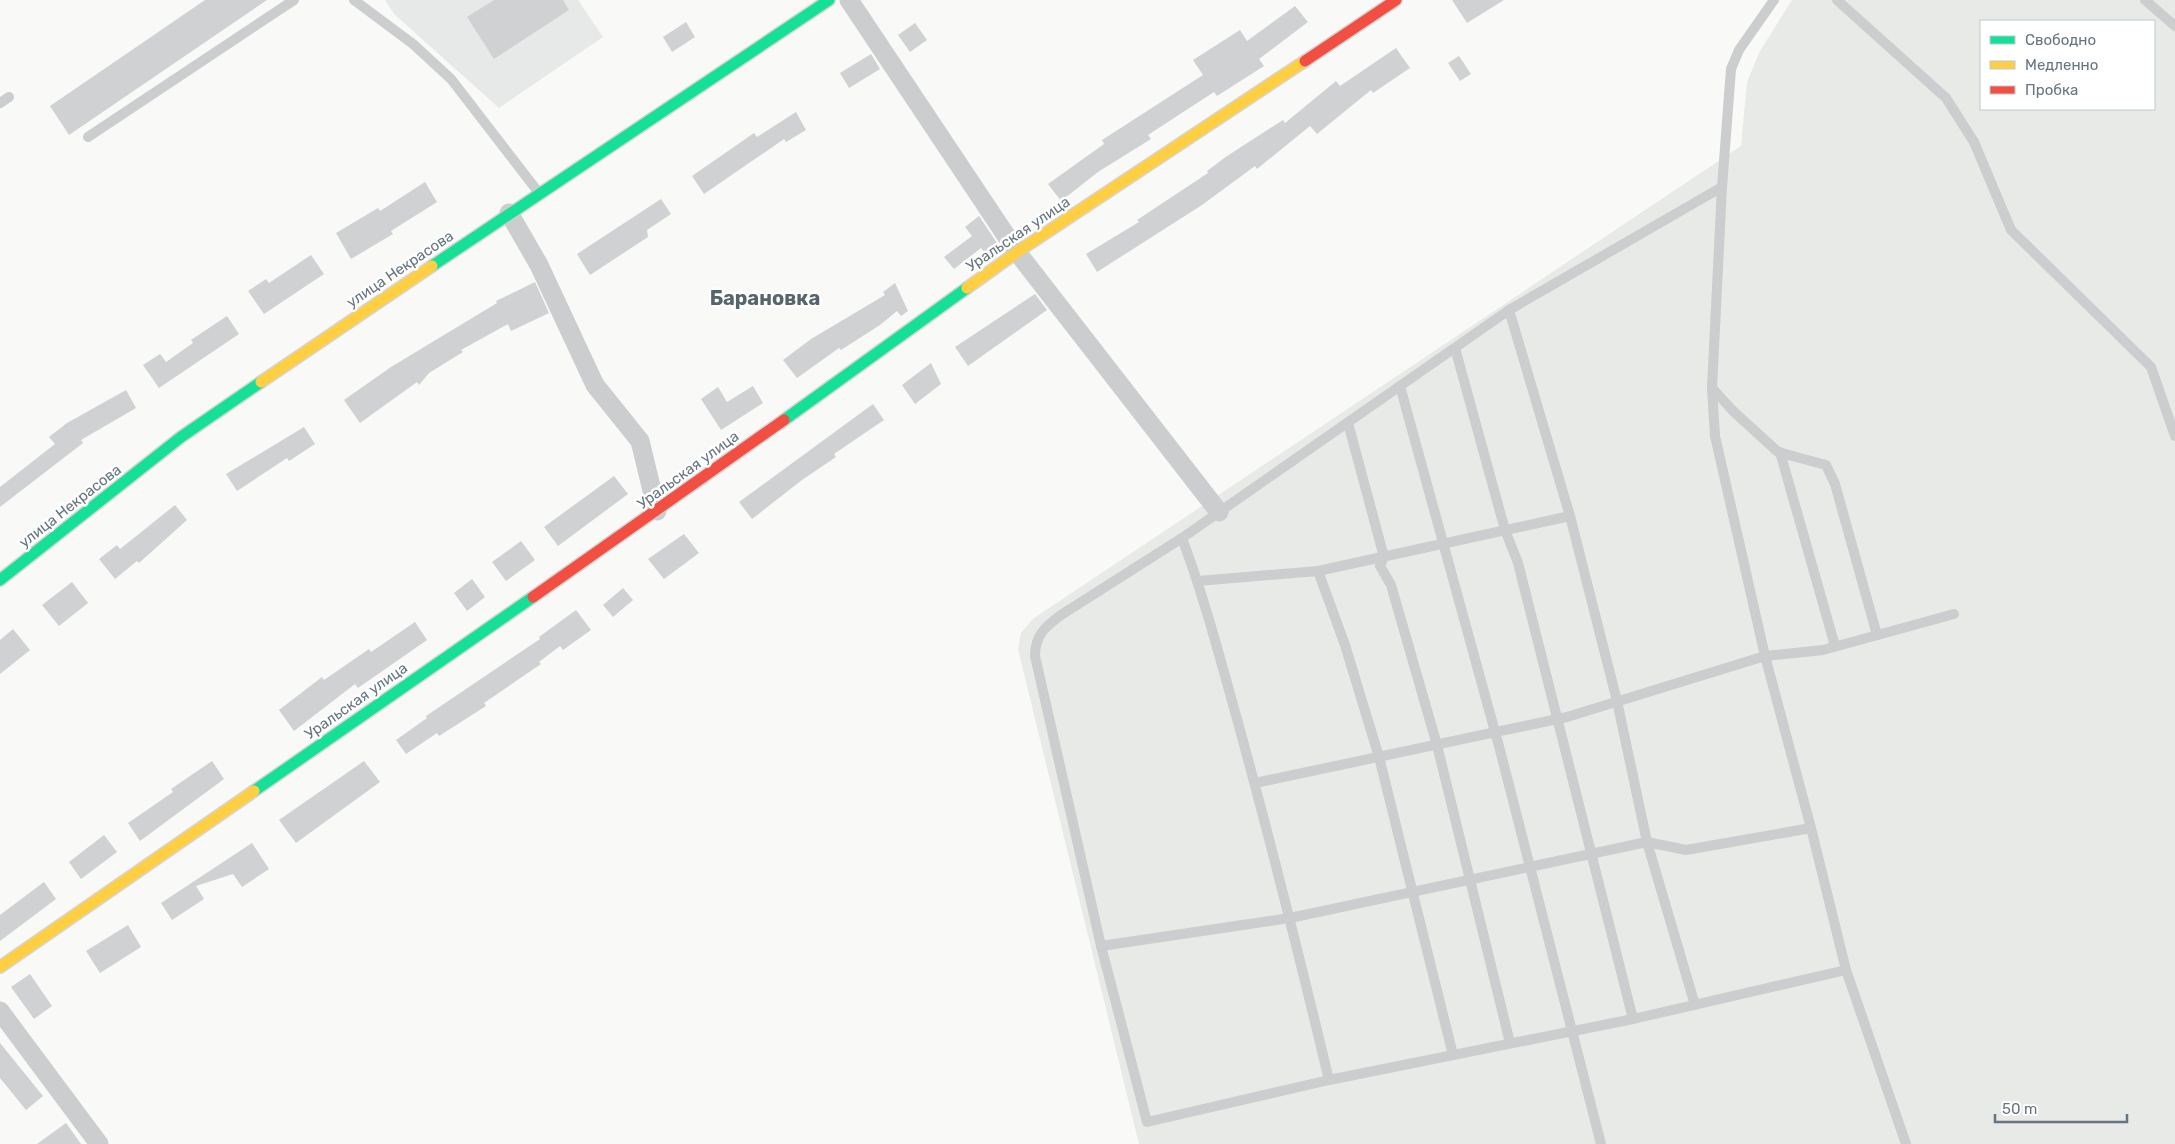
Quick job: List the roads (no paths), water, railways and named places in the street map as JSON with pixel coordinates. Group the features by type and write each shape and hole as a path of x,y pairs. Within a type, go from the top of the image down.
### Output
{"street":[{"name":"улица Некрасова","path":"0,580 181,437 509,213 829,0"},
{"path":"849,0 1017,252 1219,512"},
{"name":"Уральская улица","path":"0,967 657,511 1017,252 1396,0"},
{"path":"509,213 539,265 595,385 640,441 657,511"},
{"path":"0,1011 99,1144"}],"lane":[{"path":"88,137 294,0"},
{"path":"354,0 413,44 451,80 539,193"},
{"path":"1774,0 1739,50 1731,70 1722,187 1712,388 1715,436 1765,656 1811,828 1846,970 1906,1144"},
{"path":"1837,0 1946,98 1974,142 2011,230 2151,367 2175,436"},
{"path":"2145,0 2175,26"},
{"path":"0,103 9,97"},
{"path":"1722,187 1510,310 1182,538 1061,614 1045,626 1038,635 1035,656 1101,946 1148,1122 1329,1080 1633,1019 1846,970"},
{"path":"1510,310 1570,516 1617,701 1647,842 1695,1005"},
{"path":"1456,348 1504,530 1518,564 1633,1019"},
{"path":"1400,386 1495,732 1570,1031 1601,1144"},
{"path":"1712,388 1733,412 1780,452 1826,465 1835,484 1877,635"},
{"path":"1348,423 1384,557 1380,566 1391,585 1437,745 1510,1043"},
{"path":"1780,452 1835,646"},
{"path":"1198,581 1318,571 1570,516"},
{"path":"1182,538 1198,581 1255,783 1329,1080"},
{"path":"1318,571 1344,645 1379,758 1414,891 1453,1055"},
{"path":"1255,783 1557,719 1765,656 1835,646 1954,614"},
{"path":"1101,946 1290,918 1647,842 1686,850 1811,828"}],"district":[{"name":"Барановка","path":"765,298"}]}
